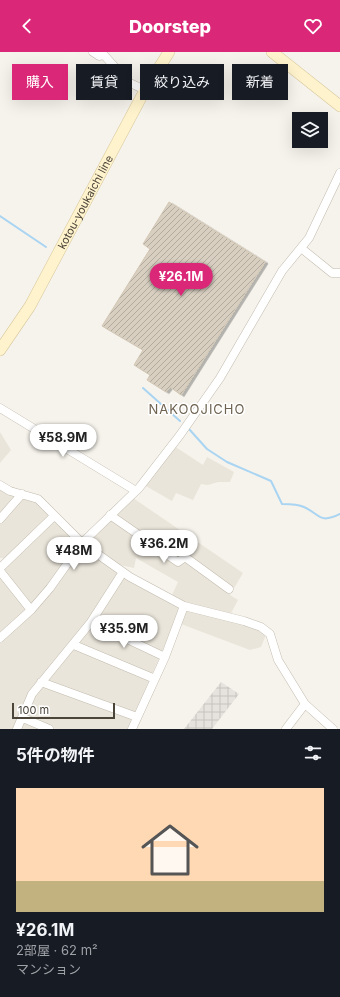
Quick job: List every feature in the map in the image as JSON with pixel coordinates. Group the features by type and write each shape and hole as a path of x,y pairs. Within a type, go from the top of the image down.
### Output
{"main road":[{"name":"kotou-youkaichi line","path":"161,64 169,52"},
{"path":"272,52 340,106"},
{"name":"kotou-youkaichi line","path":"0,350 30,306 140,99"}],"street":[{"path":"93,52 99,56 104,55 128,82 140,88"},
{"path":"0,638 31,610 50,588 82,544 136,491 180,435 220,378 282,271 301,248 315,227 340,173"},
{"path":"301,248 332,273 340,273"},
{"path":"0,408 136,491"},
{"path":"0,485 10,491 38,499 53,517 82,544 123,572 184,606 244,621 261,627 270,634 278,660 305,704 333,729"},
{"path":"0,519 22,494"},
{"path":"110,515 178,562 185,556 229,589"},
{"path":"31,610 0,569 4,560 53,517"},
{"path":"17,729 32,694 74,645 91,622 123,572"},
{"path":"132,729 165,657 184,606"},
{"path":"91,622 165,657"},
{"path":"74,645 155,678"},
{"path":"41,682 137,717"},
{"path":"286,729 305,704"},
{"path":"23,718 49,729"}],"shaded area":[{"path":"0,432 11,450 0,463"},
{"path":"171,444 203,465 207,457 234,472 230,482 218,482 208,485 201,484 193,500 176,493 172,501 144,485"},
{"path":"0,482 33,495 78,545 49,585 26,611 0,635 0,565 5,558 0,558"},
{"path":"133,498 243,573 230,595 238,600 230,615 187,603 172,595 178,582 136,558 134,568 116,564 85,543"},
{"path":"82,547 181,608 128,729 0,729 0,642 31,612"},
{"path":"187,609 260,629 266,635 261,647 250,650 181,624"},
{"path":"221,682 239,694 212,729 184,729"}],"building":[{"path":"169,202 265,262 181,395 170,387 166,392 147,380 150,375 134,365 143,350 102,326 150,249 143,244"}],"waterway":[{"path":"0,216 46,247"},
{"path":"143,388 180,421"},
{"path":"189,429 207,449 227,462 271,481 282,504 302,506 324,518 333,517 340,514"}],"district":[{"name":"NAKOOJICHO","path":"197,409"}]}
